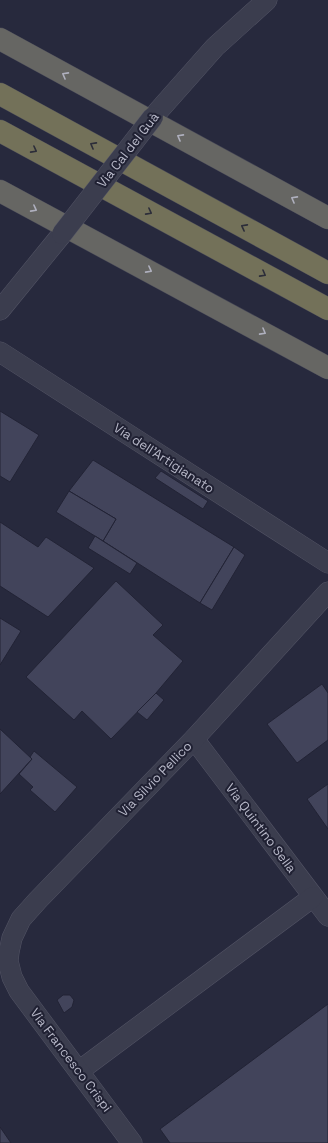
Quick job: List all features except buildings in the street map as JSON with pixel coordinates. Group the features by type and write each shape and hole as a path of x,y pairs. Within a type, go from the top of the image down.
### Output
{"highway":[{"path":"0,40 328,218"},
{"path":"0,94 328,273"},
{"path":"0,131 328,309"},
{"path":"0,190 328,368"}],"street":[{"name":"Via Cal del Guà","path":"0,310 62,234 153,117 215,47 267,0"},
{"name":"Via dell'Artigianato","path":"0,352 328,563"},
{"name":"Via Silvio Pellico","path":"12,977 8,961 9,952 12,938 21,919 194,739 328,592"},
{"name":"Via Quintino Sella","path":"194,739 328,916"},
{"path":"79,1070 313,897"},
{"name":"Via Francesco Crispi","path":"12,977 19,990 132,1143"}]}
